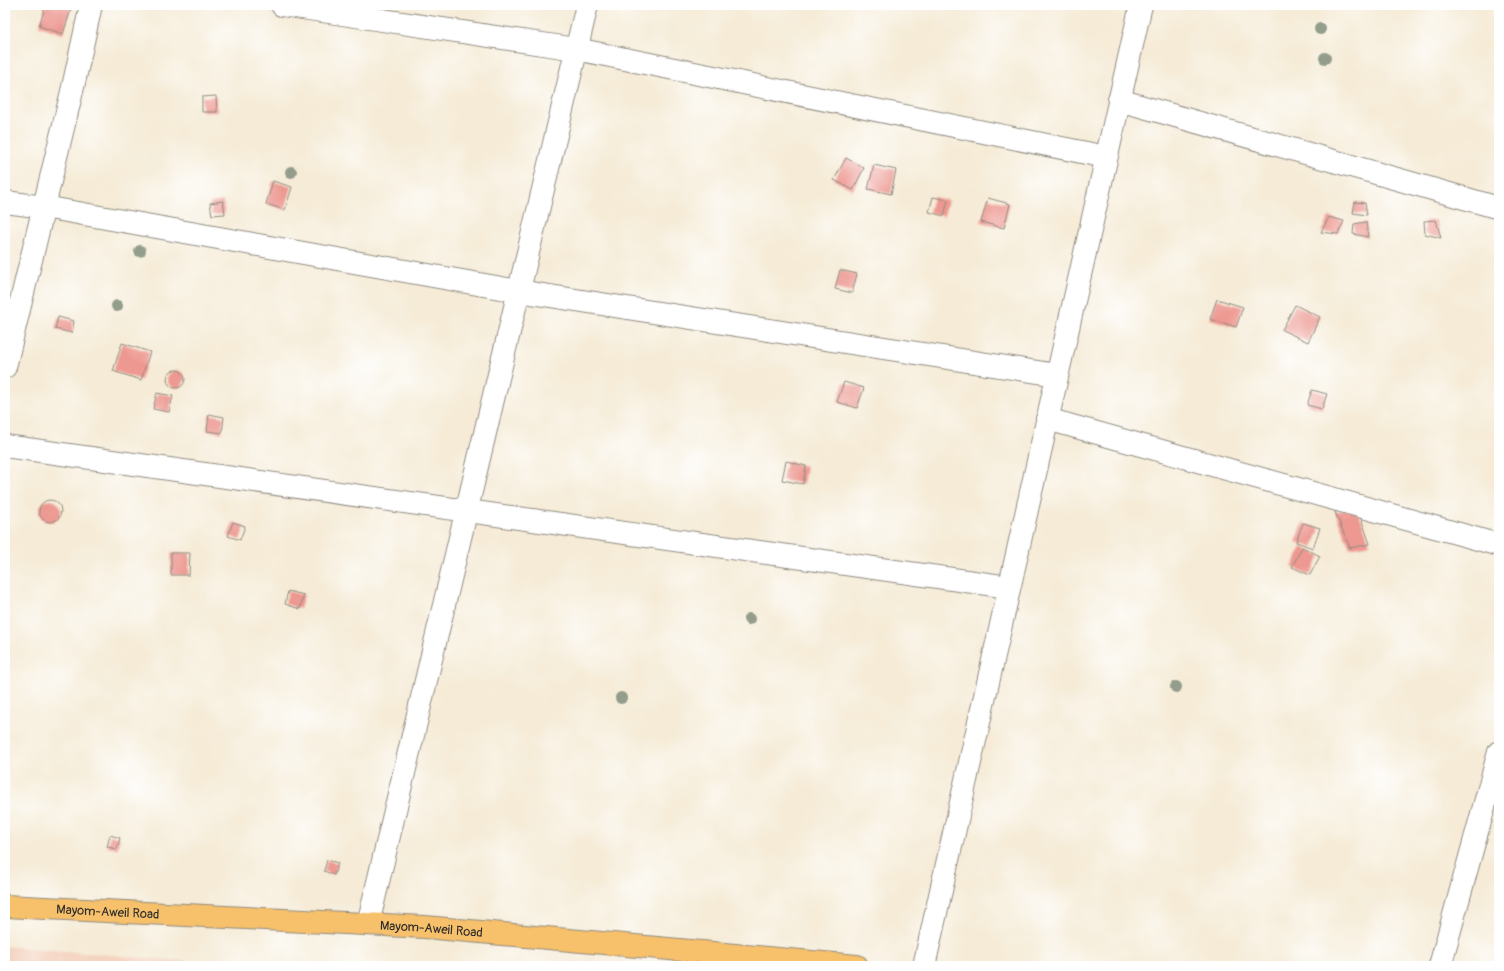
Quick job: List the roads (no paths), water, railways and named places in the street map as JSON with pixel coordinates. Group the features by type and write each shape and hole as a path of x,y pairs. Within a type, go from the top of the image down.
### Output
{"main road":[{"name":"Mayom-Aweil Road","path":"5,906 425,927 857,966"}],"street":[{"path":"5,367 73,87 91,5"},
{"path":"282,5 576,49 1106,157"},
{"path":"368,924 587,5"},
{"path":"924,966 1140,5"},
{"path":"1119,100 1499,208"},
{"path":"5,202 44,207 518,291 1057,375"},
{"path":"1047,418 1499,545"},
{"path":"5,446 1009,588"},
{"path":"1440,966 1499,752"}]}
